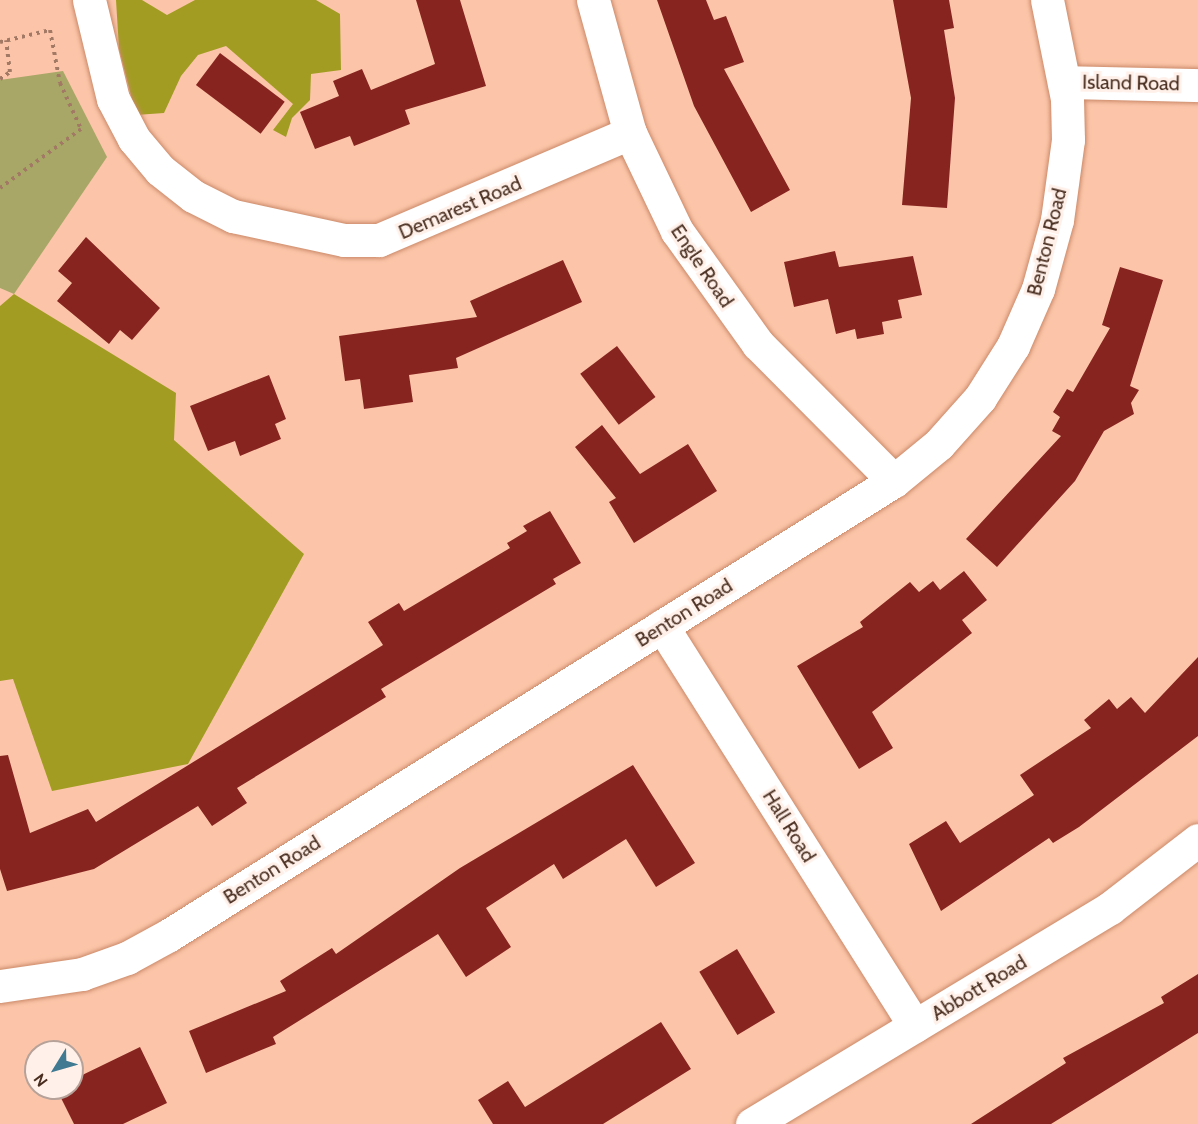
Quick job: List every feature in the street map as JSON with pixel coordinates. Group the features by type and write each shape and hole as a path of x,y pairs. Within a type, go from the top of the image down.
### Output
{"street":[{"name":"Demarest Road","path":"89,0 113,99 134,138 160,170 193,196 233,216 344,240 380,240 630,133"},
{"name":"Engle Road","path":"593,0 630,133 676,231 714,290 758,344 894,481"},
{"name":"Benton Road","path":"0,986 82,974 127,958 894,481 939,444 980,398 1013,346 1038,290 1057,220 1068,140 1064,82 1047,0"},
{"name":"Island Road","path":"1064,82 1198,85"},
{"name":"Hall Road","path":"662,626 915,1026"},
{"name":"Abbott Road","path":"752,1124 1110,908 1198,840"}],"path":[{"path":"0,42 50,30 60,83 81,129 0,188"},
{"path":"0,79 10,72 6,40"}],"shaded area":[{"path":"116,0 142,0 167,15 195,0 316,0 340,14 341,70 311,74 310,100 292,118 286,137 273,130 293,104 226,46 198,55 181,76 164,113 136,115 119,49"},
{"path":"63,71 107,157 14,294 0,288 0,80"},
{"path":"14,294 176,393 174,440 304,554 188,764 52,791 13,679 0,681 0,306"}],"building":[{"path":"416,0 460,0 486,86 405,110 410,124 354,146 350,136 315,149 300,112 339,96 333,81 362,69 371,90 435,64"},
{"path":"657,0 706,0 714,20 726,16 744,62 724,69 790,190 751,212 694,106"},
{"path":"893,0 949,0 954,28 944,30 955,98 947,208 902,205 911,98"},
{"path":"220,53 285,102 261,134 196,85"},
{"path":"86,237 160,308 132,340 120,330 109,344 57,301 72,283 58,271"},
{"path":"835,251 839,267 913,256 922,295 898,300 902,318 882,322 884,334 857,339 855,329 836,334 828,299 794,307 784,262"},
{"path":"563,260 582,302 456,358 458,368 409,375 413,402 364,409 360,379 345,381 339,336 477,317 470,301"},
{"path":"1120,267 1163,280 1130,386 1139,390 1131,403 1134,414 1104,431 1075,481 997,567 966,539 1061,436 1052,431 1060,417 1053,412 1067,389 1073,392 1110,328 1102,325"},
{"path":"617,346 656,397 619,425 580,374"},
{"path":"269,375 286,419 275,424 281,439 240,456 235,441 208,451 190,406"},
{"path":"602,425 640,474 688,444 717,491 634,543 609,502 616,498 575,447"},
{"path":"550,511 581,563 553,579 556,584 381,689 386,697 237,788 247,803 212,826 198,806 94,869 7,891 0,869 0,756 8,755 30,833 88,809 96,822 383,645 368,622 399,603 404,611 510,548 507,543 527,531 523,526"},
{"path":"964,571 987,600 962,620 972,633 872,712 893,748 859,769 797,666 863,627 860,622 910,582 919,592 933,581 940,590"},
{"path":"1198,657 1198,736 1079,827 1053,843 1049,838 941,911 909,844 946,821 960,843 1034,795 1020,775 1091,728 1084,720 1109,699 1117,709 1131,697 1145,713"},
{"path":"633,765 695,863 656,887 626,839 563,879 554,864 486,908 511,947 466,977 438,934 273,1037 276,1044 206,1073 189,1031 286,991 280,981 332,948 336,954 460,868"},
{"path":"737,949 775,1012 737,1035 699,972"},
{"path":"1198,974 1198,1033 1051,1124 971,1124 1066,1063 1063,1058 1164,1003 1161,997"},
{"path":"661,1022 691,1069 603,1124 493,1124 478,1100 508,1081 525,1107"},
{"path":"140,1047 167,1103 123,1124 74,1124 62,1100 84,1100 84,1074"}]}
